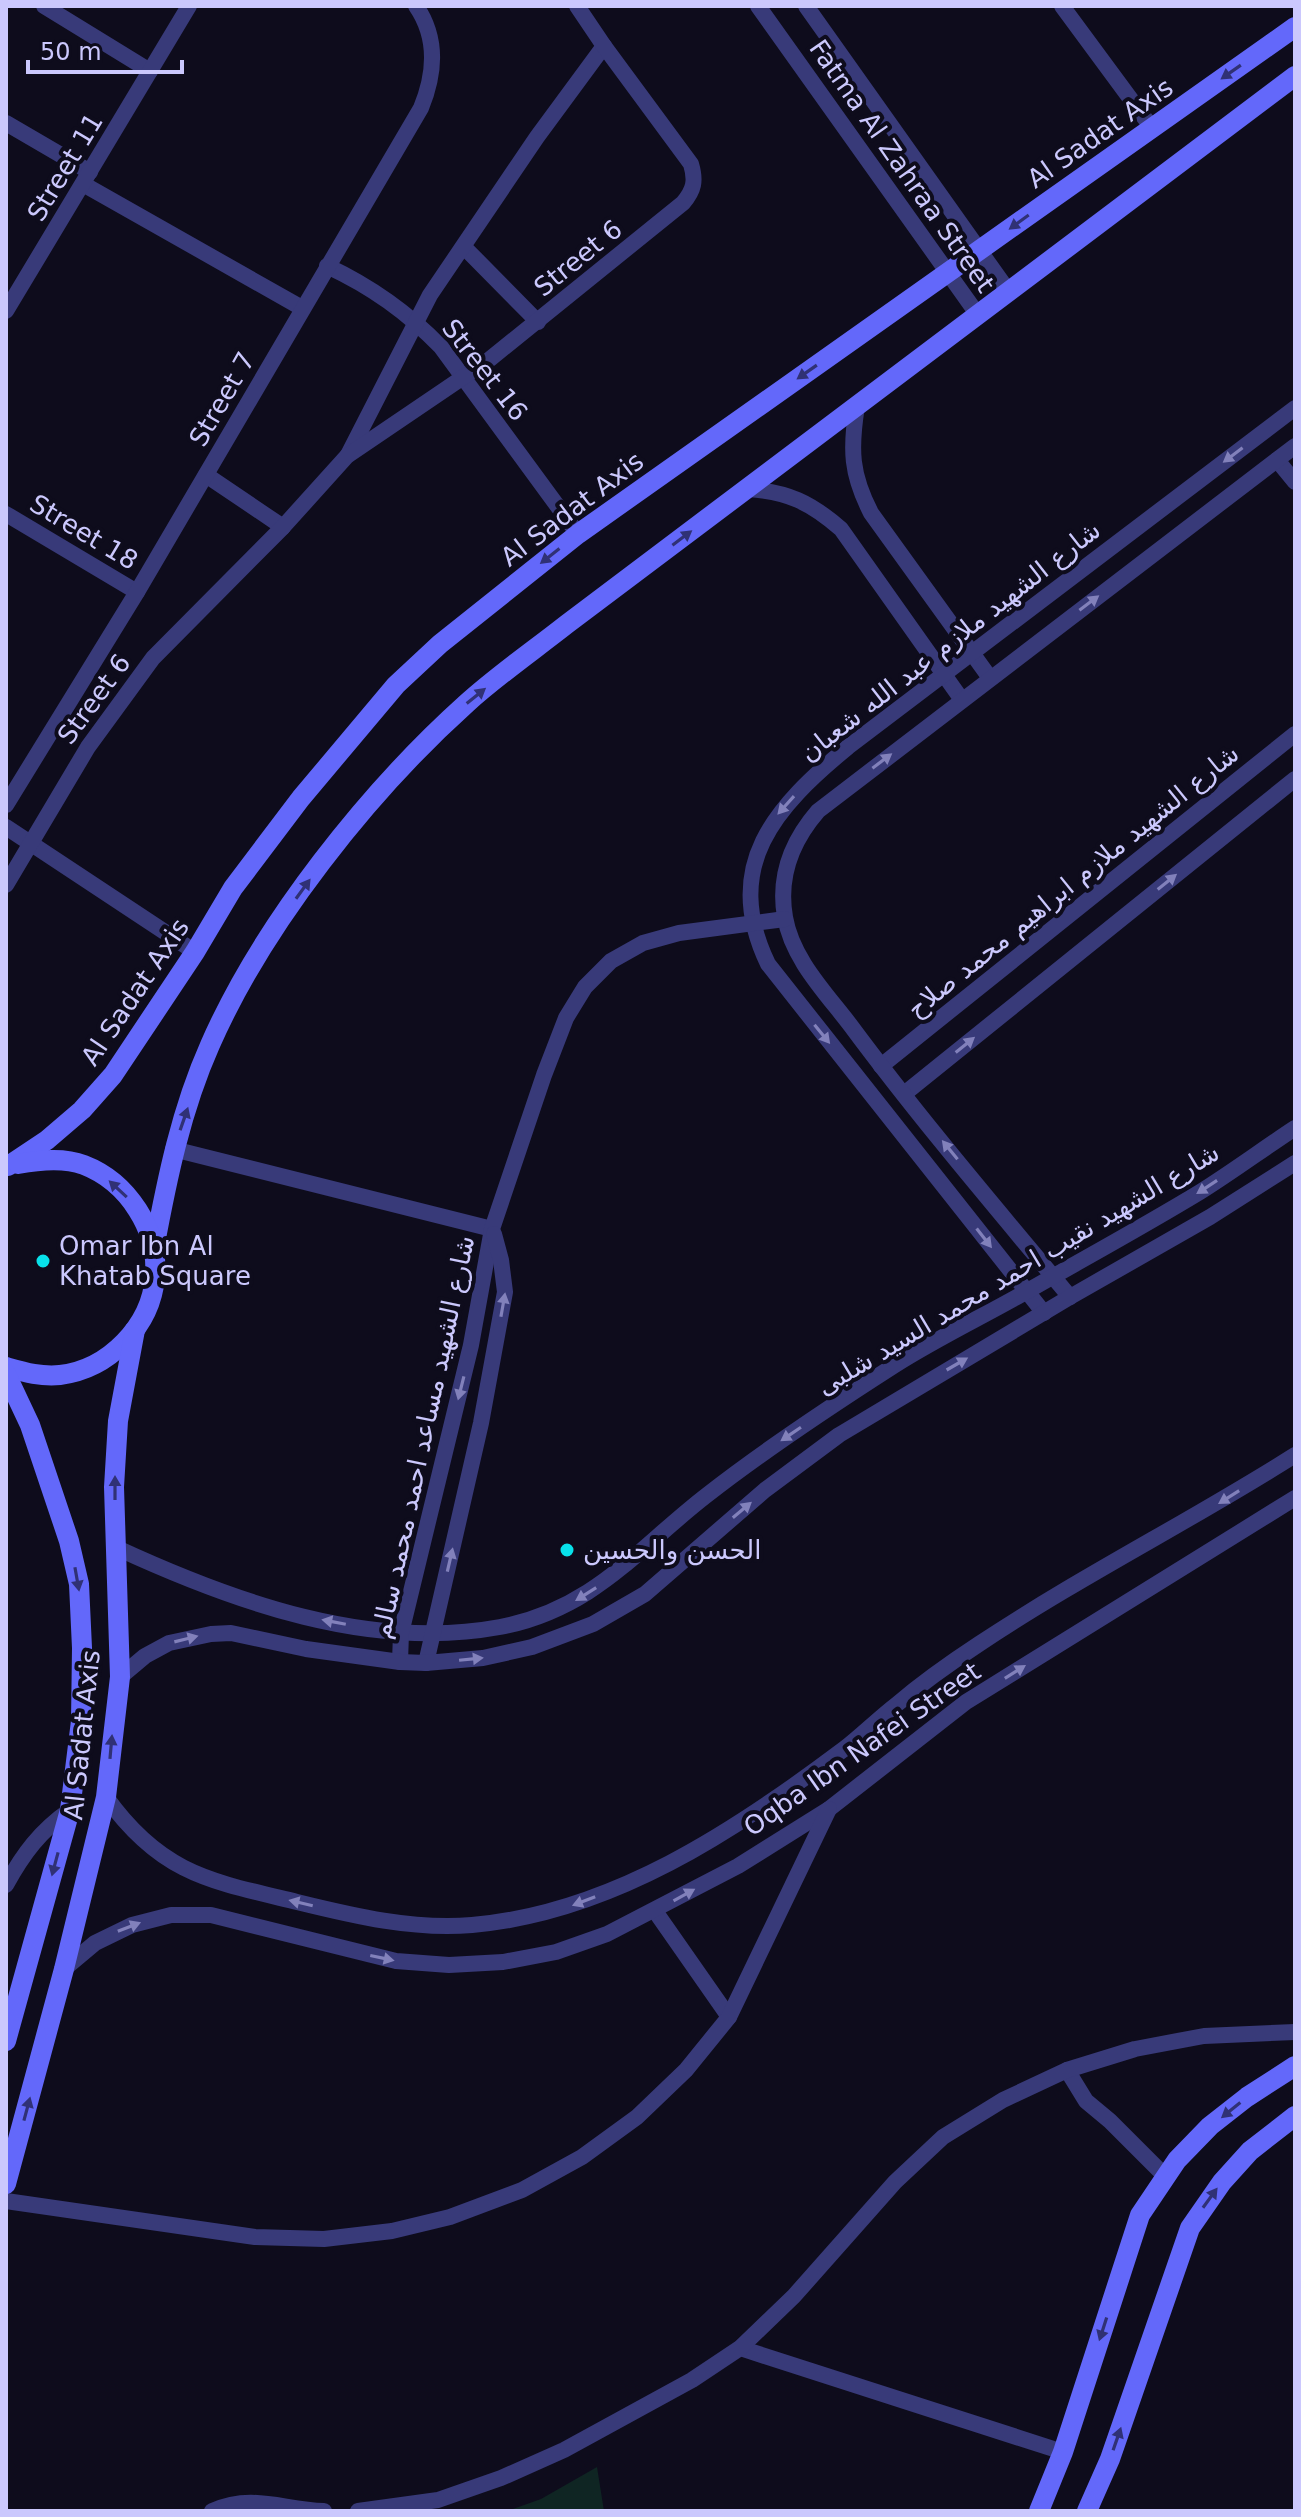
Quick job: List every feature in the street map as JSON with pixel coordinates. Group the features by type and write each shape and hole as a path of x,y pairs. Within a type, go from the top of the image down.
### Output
{"street":[{"path":"44,6 150,71"},
{"name":"Street 11","path":"6,311 189,6"},
{"name":"Street 7","path":"6,805 137,592 421,108 433,72 430,35 416,6"},
{"name":"Street 6","path":"6,885 88,747 153,658 283,527 347,456 464,377 538,322 683,203 692,192 695,178 691,164 577,6"},
{"name":"Fatma Al Zahraa Street","path":"758,6 978,315"},
{"name":"Fatma Al Zahraa Street","path":"806,6 1009,292"},
{"path":"1062,6 1152,128"},
{"name":"Al Sadat Axis","path":"7,1166 47,1140 82,1110 113,1075 195,952 233,888 301,798 396,685 440,644 578,534 1295,27"},
{"name":"Street 6","path":"347,456 415,320 537,137 604,46"},
{"path":"6,1367 31,1374 61,1375 89,1367 115,1352 135,1330 149,1305 155,1277 154,1249 173,1149 210,1045 281,919 341,837 396,773 468,702 1295,76"},
{"path":"6,123 86,178 302,308"},
{"path":"464,247 538,322"},
{"name":"Street 16","path":"327,266 358,280 388,299 415,320 441,347 578,534"},
{"path":"857,406 852,463 859,489 871,513 990,678"},
{"name":"شارع الشهيد ملازم عبد الله شعبان","path":"1044,1313 780,982 763,954 752,923 750,887 757,851 774,819 810,778 1295,408"},
{"name":"شارع الشهيد ملازم عبد الله شعبان","path":"1070,1297 881,1066 805,965 792,942 785,919 785,871 792,848 818,811 1295,446"},
{"path":"1277,460 1295,482"},
{"path":"206,475 283,527"},
{"path":"748,489 774,491 799,499 821,511 841,529 962,700"},
{"name":"Street 18","path":"6,514 137,592"},
{"name":"شارع الشهيد ملازم ابراهيم محمد صلاح","path":"881,1066 1295,734"},
{"path":"904,1094 1295,779"},
{"path":"6,827 195,952"},
{"path":"173,1149 492,1229 544,1075 566,1018 585,987 611,961 643,943 679,933 785,919"},
{"name":"شارع الشهيد نقيب احمد محمد السيد شلبى","path":"117,1548 185,1578 255,1603 304,1616 401,1633 433,1634 501,1627 560,1610 611,1578 704,1497 801,1427 899,1363 1201,1191 1295,1128"},
{"path":"1271,1144 1293,1169"},
{"path":"7,1166 46,1159 84,1165 117,1184 141,1213 154,1249"},
{"name":"شارع الشهيد نقيب احمد محمد السيد شلبى","path":"120,1677 145,1656 169,1643 211,1634 231,1633 306,1649 426,1663 483,1658 565,1636 645,1594 765,1490 839,1435 1293,1169"},
{"name":"شارع الشهيد مساعد احمد محمد سالم","path":"400,1662 401,1633 471,1345 492,1229"},
{"name":"شارع الشهيد مساعد احمد محمد سالم","path":"426,1663 481,1423 505,1292 501,1260 492,1229"},
{"name":"Al Sadat Axis","path":"6,2184 106,1797 120,1677 114,1487 118,1421 135,1330"},
{"name":"Al Sadat Axis","path":"6,1374 30,1425 57,1500 79,1584 82,1648 81,1721 70,1810 6,2041"},
{"name":"Oqba Ibn Nafei Street","path":"106,1797 150,1848 177,1866 208,1880 358,1917 413,1925 470,1925 525,1918 579,1903 631,1881 726,1832 846,1748 954,1660 1295,1455"},
{"name":"Oqba Ibn Nafei Street","path":"64,1969 95,1943 132,1925 171,1915 211,1915 396,1961 449,1965 503,1962 556,1952 607,1934 738,1866 829,1809 966,1702 1295,1498"},
{"path":"6,2201 255,2237 324,2239 392,2231 450,2217 522,2190 582,2157 637,2117 676,2079 729,2017 829,1809"},
{"path":"6,1885 33,1841 70,1810"},
{"path":"655,1911 729,2017"},
{"path":"358,2511 438,2500 501,2478 564,2450 692,2380 740,2348 794,2296 895,2182 943,2137 1003,2100 1067,2070 1135,2049 1204,2036 1295,2032"},
{"path":"1039,2511 1063,2452 1140,2215 1177,2160 1210,2126 1295,2066"},
{"path":"1067,2070 1086,2101 1166,2177"},
{"path":"1087,2511 1110,2459 1190,2228 1222,2182 1250,2151 1295,2116"},
{"path":"740,2348 1063,2452"},
{"path":"212,2511 235,2502 259,2502 324,2511"}],"green space":[{"path":"597,2467 604,2511 507,2511 541,2499"}],"place":[{"name":"Omar Ibn Al Khatab Square","path":"43,1261"},
{"name":"الحسن والحسين","path":"567,1550"}]}
